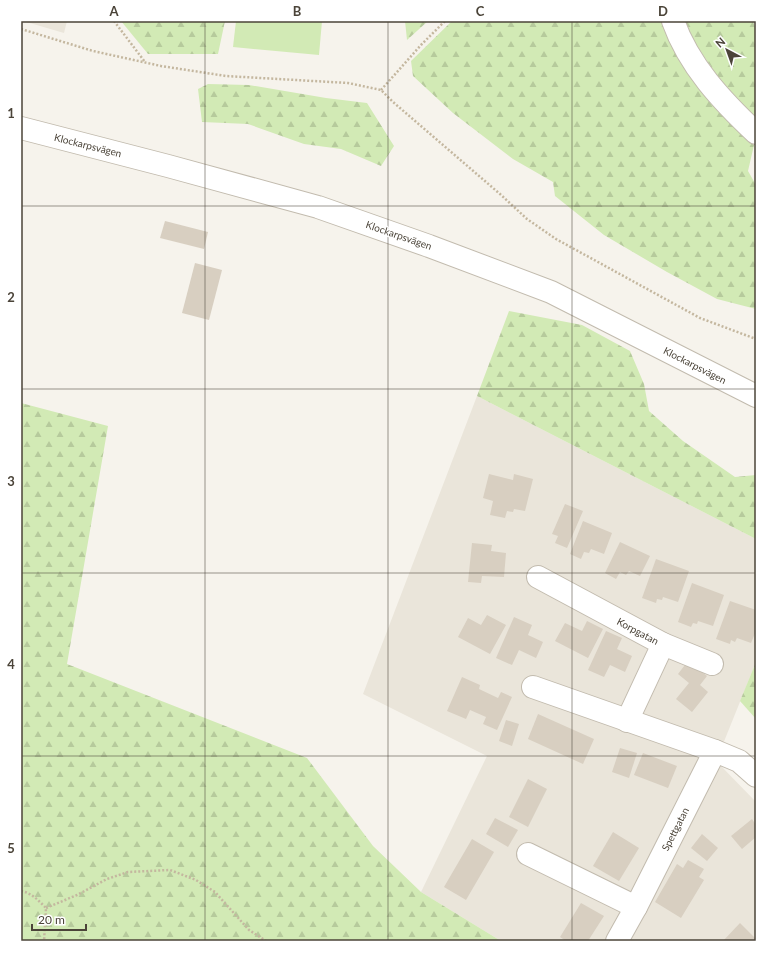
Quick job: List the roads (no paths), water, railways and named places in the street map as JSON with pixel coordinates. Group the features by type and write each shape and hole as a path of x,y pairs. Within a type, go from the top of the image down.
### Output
{"street":[{"path":"674,21 679,36 695,64 726,104 756,133"},
{"name":"Klockarpsvägen","path":"21,128 318,207 429,246 551,292 756,396"},
{"name":"Korpgatan","path":"538,577 663,644 627,721"},
{"path":"663,644 712,664"},
{"path":"533,687 715,751 739,761 756,776"},
{"name":"Spettgatan","path":"617,941 636,907 715,751"},
{"path":"528,854 636,907"}]}
